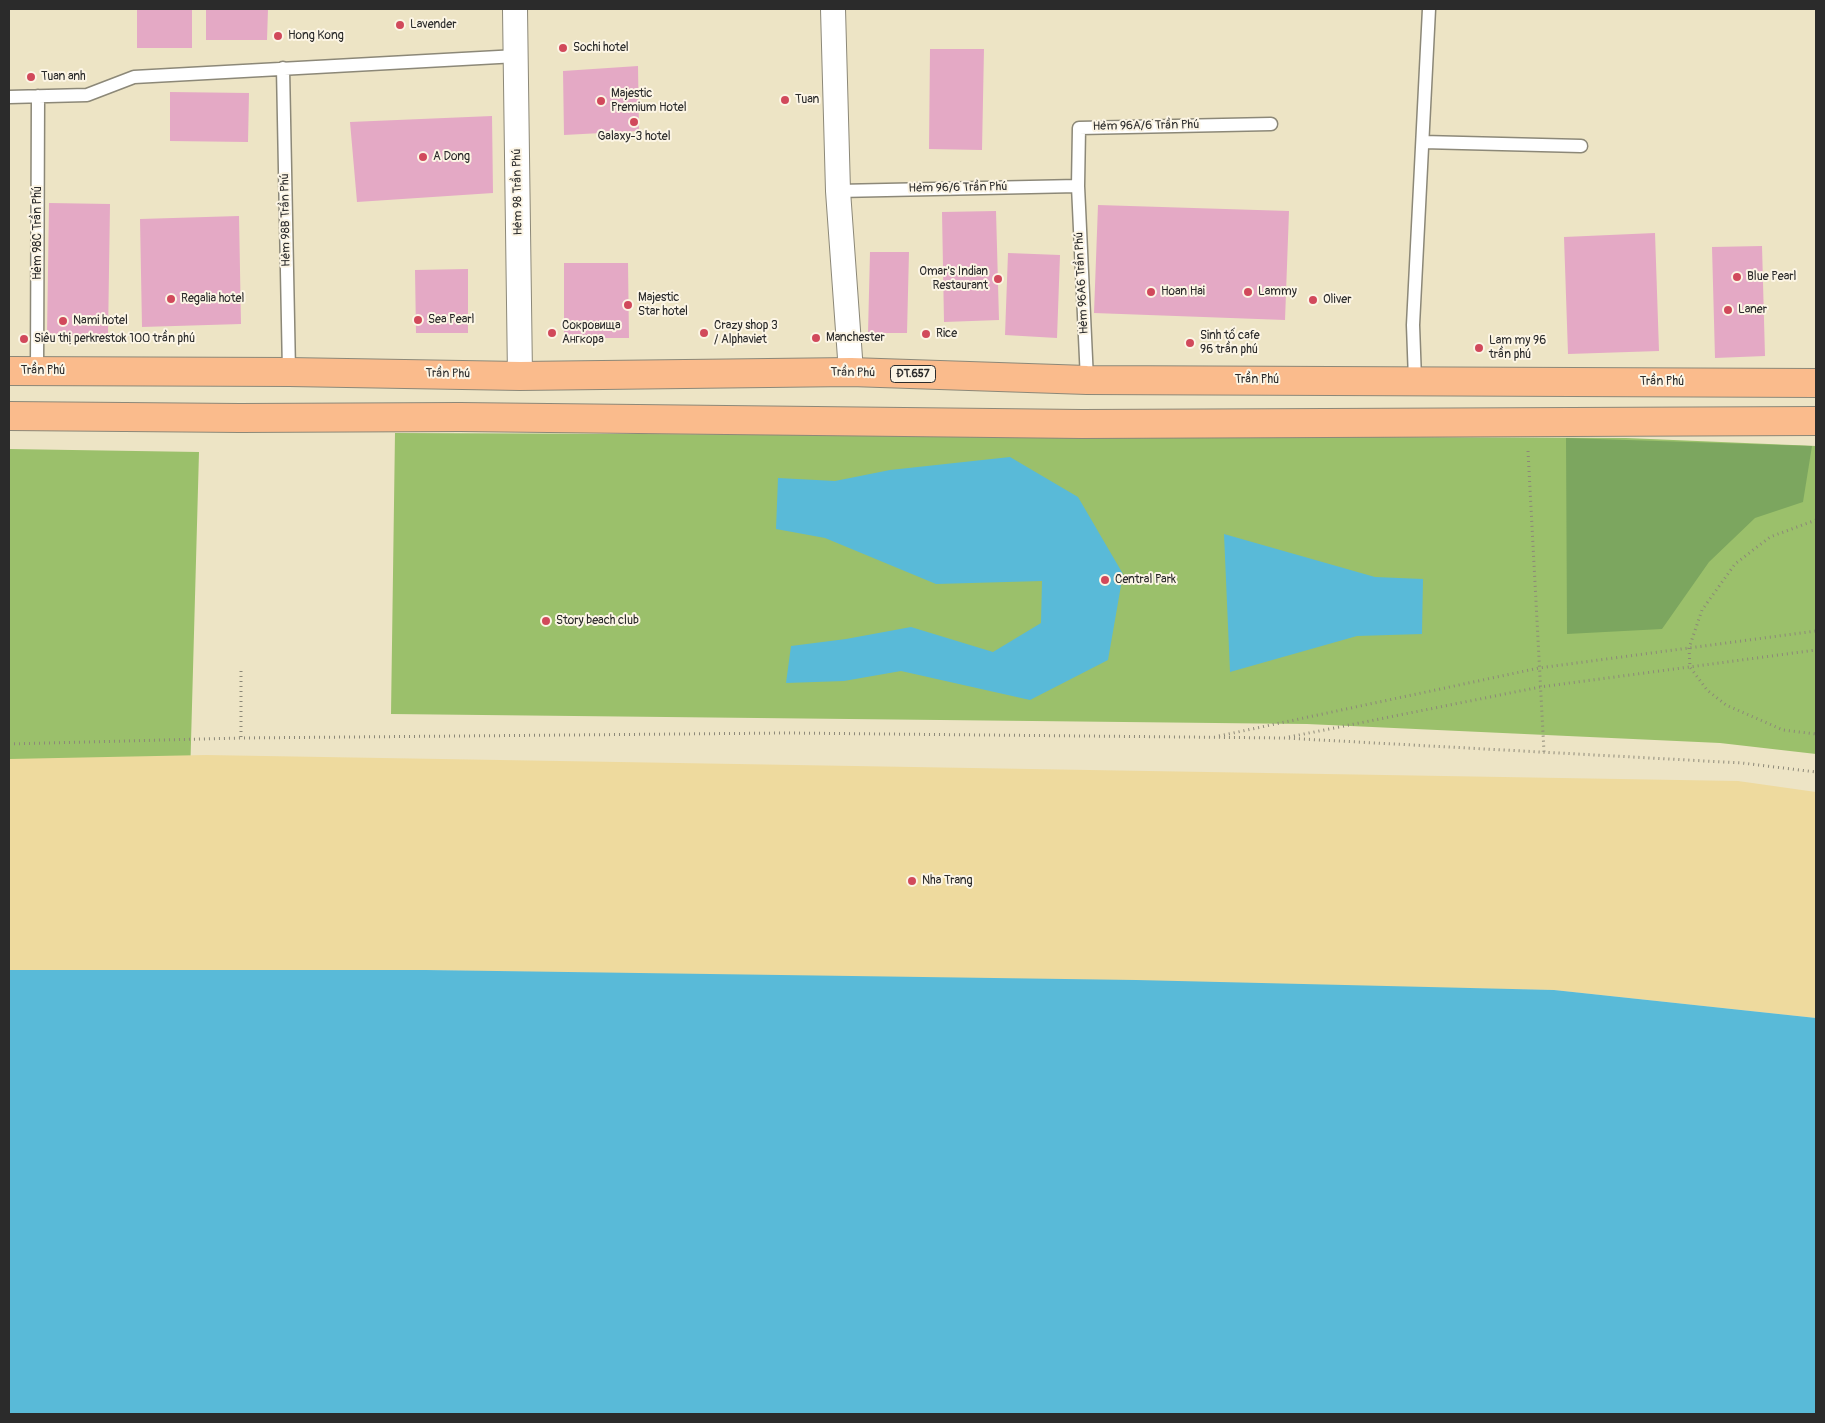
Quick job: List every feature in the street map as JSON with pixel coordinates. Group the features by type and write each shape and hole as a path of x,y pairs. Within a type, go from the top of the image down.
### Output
{"main road":[{"name":"Trần Phú","path":"9,371 289,372 520,376 852,372 1087,380 1415,380 1816,384"},
{"path":"9,416 460,417 1082,424 1816,421"}],"street":[{"name":"Hẻm 98 Trần Phú","path":"515,9 520,376"},
{"path":"833,9 838,191 852,372"}],"lane":[{"path":"1415,380 1413,325 1429,9"},
{"path":"9,97 87,94 134,77 517,56"},
{"name":"Hẻm 98B Trần Phú","path":"283,68 289,372"},
{"name":"Hẻm 98C Trần Phú","path":"37,371 38,96"},
{"name":"Hẻm 96A/6 Trần Phú","path":"1078,186 1079,128 1271,124"},
{"path":"1423,142 1581,146"},
{"name":"Hẻm 96/6 Trần Phú","path":"838,191 1078,186"},
{"name":"Hẻm 96A6 Trần Phú","path":"1078,186 1087,380"}],"path":[{"path":"1526,422 1544,752"},
{"path":"1816,520 1770,537 1735,564 1702,610 1689,648 1690,667 1707,690 1726,705 1783,730 1816,734"},
{"path":"1213,737 1540,668 1816,631"},
{"path":"1284,738 1540,687 1816,650"},
{"path":"241,671 241,738"},
{"path":"9,744 241,738 787,733 1284,738 1742,763 1816,772"}],"green space":[{"name":"Central Park","path":"395,433 1626,438 1816,446 1816,754 1720,743 1307,724 391,714"},
{"path":"1566,438 1812,446 1803,502 1755,518 1709,562 1662,629 1567,634"},
{"path":"9,449 199,452 190,778 9,781"}],"sand":[{"name":"Nha Trang","path":"206,755 1738,781 1816,792 1816,1018 1554,990 426,970 9,970 9,759"}],"water":[{"path":"1010,457 1078,497 1123,574 1108,660 1030,700 901,671 844,681 786,683 791,646 846,639 911,627 993,652 1041,623 1042,581 936,584 825,538 776,529 778,478 835,481 890,470"},
{"path":"1224,534 1375,577 1423,579 1422,634 1357,636 1230,672"},
{"path":"9,970 426,970 1136,980 1554,990 1816,1018 1816,1414 9,1414"}],"building":[{"path":"137,9 192,9 192,48 137,48"},
{"path":"206,9 268,9 267,40 206,40"},
{"path":"930,49 984,49 982,150 929,149"},
{"name":"Majestic Premium Hotel","path":"638,66 639,131 564,135 563,71"},
{"path":"170,92 249,93 248,142 170,141"},
{"name":"A Dong","path":"492,116 493,193 357,202 350,122"},
{"path":"49,203 110,204 108,337 47,336"},
{"path":"1098,205 1289,211 1285,320 1094,313"},
{"path":"996,211 999,320 944,322 942,212"},
{"path":"239,216 241,324 142,327 140,219"},
{"path":"1655,233 1659,351 1568,354 1564,237"},
{"path":"1762,246 1765,356 1715,358 1712,247"},
{"path":"870,252 909,252 907,333 868,333"},
{"path":"1008,253 1060,255 1057,338 1005,335"},
{"path":"564,263 628,263 629,338 564,338"},
{"path":"468,269 468,333 416,333 415,270"}],"place":[{"name":"Lavender","path":"400,25"},
{"name":"Hong Kong","path":"278,36"},
{"name":"Sochi hotel","path":"563,48"},
{"name":"Tuan anh","path":"31,77"},
{"name":"Tuan","path":"785,100"},
{"name":"Majestic Premium Hotel","path":"601,101"},
{"name":"Galaxy-3 hotel","path":"634,122"},
{"name":"A Dong","path":"423,157"},
{"name":"Blue Pearl","path":"1737,277"},
{"name":"Omar's Indian Restaurant","path":"998,279"},
{"name":"Hoan Hai","path":"1151,292"},
{"name":"Lammy","path":"1248,292"},
{"name":"Regalia hotel","path":"171,299"},
{"name":"Oliver","path":"1313,300"},
{"name":"Majestic Star hotel","path":"628,305"},
{"name":"Laner","path":"1728,310"},
{"name":"Sea Pearl","path":"418,320"},
{"name":"Nami hotel","path":"63,321"},
{"name":"Сокровища Ангкора","path":"552,333"},
{"name":"Crazy shop 3 / Alphaviet","path":"704,333"},
{"name":"Rice","path":"926,334"},
{"name":"Manchester","path":"816,338"},
{"name":"Siêu thị perkrestok 100 trần phú","path":"24,339"},
{"name":"Sinh tố cafe 96 trần phú","path":"1190,343"},
{"name":"Lam my 96 trần phú","path":"1479,348"},
{"name":"Central Park","path":"1105,580"},
{"name":"Story beach club","path":"546,621"},
{"name":"Nha Trang","path":"912,881"}]}
